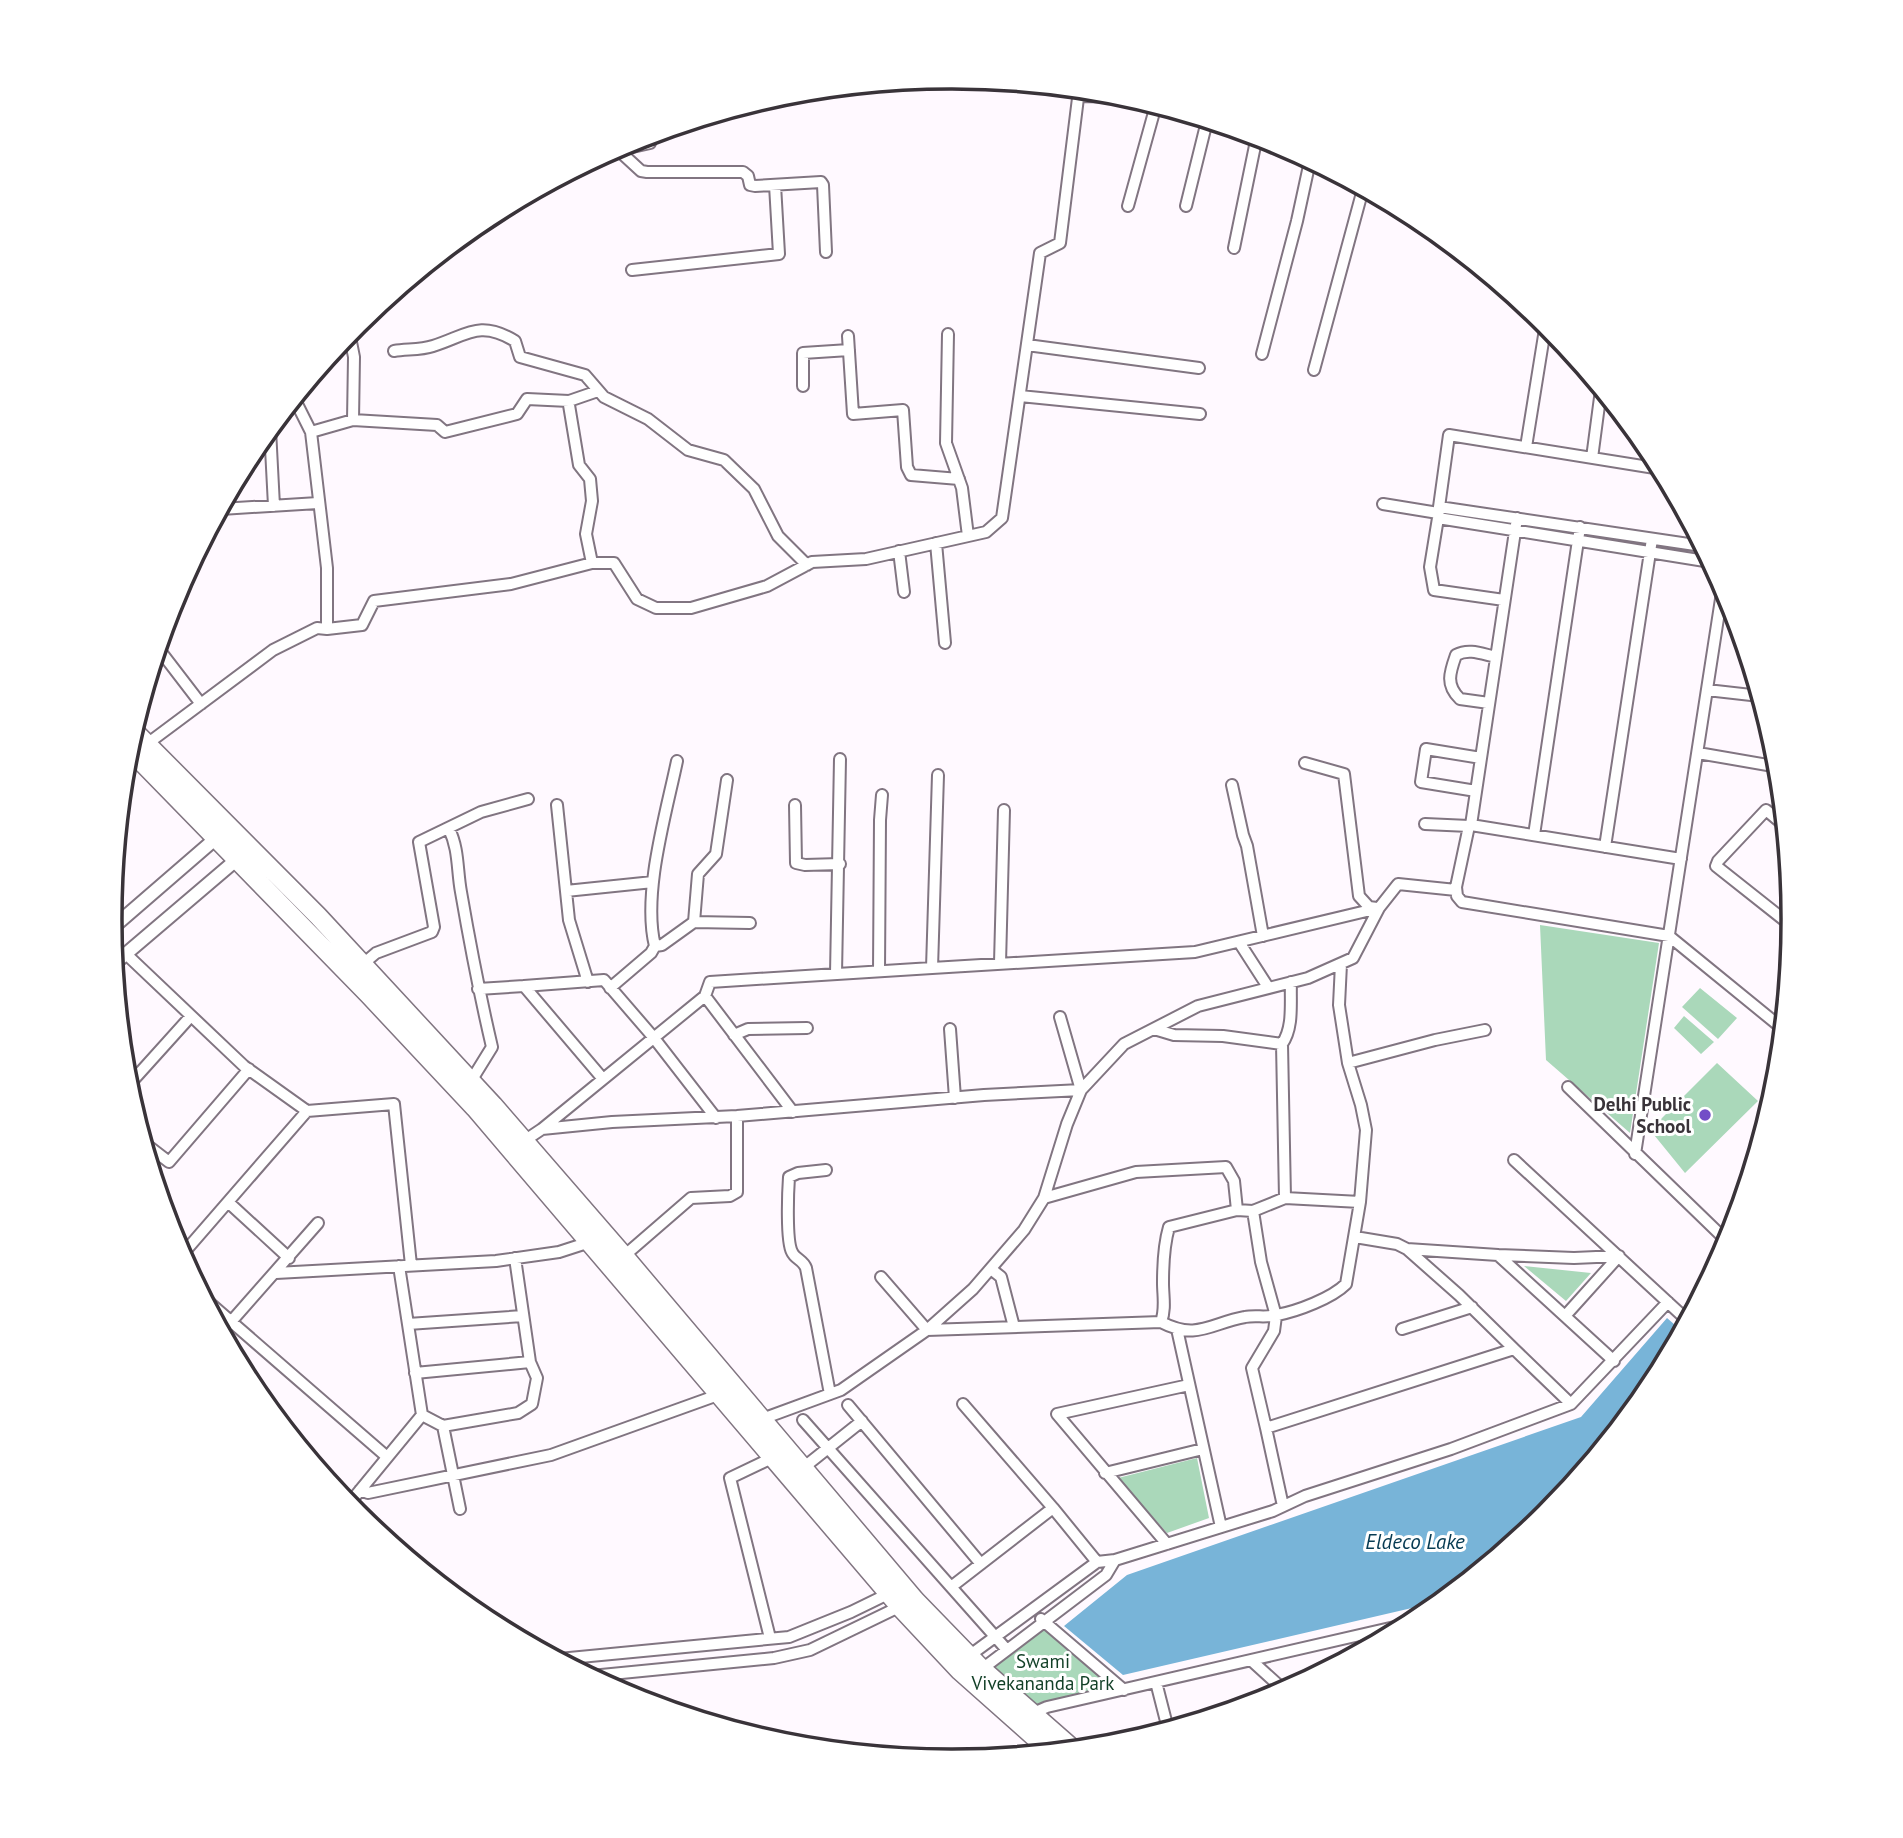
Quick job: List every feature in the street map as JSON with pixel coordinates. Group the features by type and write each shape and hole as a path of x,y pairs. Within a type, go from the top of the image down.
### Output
{"highway":[{"path":"142,739 223,832"},
{"path":"138,757 223,832 363,964 524,1141 718,1395 772,1458 901,1596 1064,1741"},
{"path":"244,853 597,1238 624,1256 803,1468 960,1671 1042,1744"}],"street":[{"path":"147,744 273,650 317,628 362,625 374,601 511,584 592,563 614,563 637,599 656,608 691,608 767,586 812,562 866,559 986,531 1002,518 1040,253 1060,243 1078,99"},
{"path":"1128,206 1153,115"},
{"path":"1186,206 1205,129"},
{"path":"1234,247 1255,147"},
{"path":"625,156 640,171 743,172 748,176 750,185 817,180 823,185 826,252"},
{"path":"1262,355 1308,170"},
{"path":"632,270 779,254 775,185"},
{"path":"1314,370 1361,197"},
{"path":"394,351 431,347 472,330 505,335 515,341 520,357 585,375 604,397 648,419 688,450 724,460 754,489 778,536 807,565"},
{"path":"948,334 946,443 959,479 968,536"},
{"path":"848,336 853,414 903,410 907,467 911,475 959,479"},
{"path":"1526,447 1544,338"},
{"path":"1027,345 1199,368"},
{"path":"352,346 353,420"},
{"path":"803,386 803,353 849,350"},
{"path":"311,432 353,420 437,425 446,432 517,414 527,399 569,401 598,391"},
{"path":"1020,396 1200,414"},
{"path":"1592,458 1599,401"},
{"path":"569,405 579,465 590,479 592,500 586,534 592,563"},
{"path":"299,407 311,432 327,568 327,629"},
{"path":"1504,600 1434,590 1430,567 1450,435 1646,467"},
{"path":"271,445 274,506"},
{"path":"231,508 318,503"},
{"path":"1382,504 1516,524 1580,527 1692,544"},
{"path":"1516,524 1576,540 1700,560"},
{"path":"1516,524 1476,790 1456,890 1462,902 1669,936 1774,1022"},
{"path":"1534,835 1580,527"},
{"path":"1605,847 1652,538"},
{"path":"936,543 945,643"},
{"path":"899,551 904,592"},
{"path":"1635,1154 1720,606"},
{"path":"1489,703 1460,699 1450,686 1450,677 1456,655 1467,651 1496,657"},
{"path":"165,657 201,704"},
{"path":"1707,691 1750,695"},
{"path":"1476,790 1421,782 1426,749 1481,758"},
{"path":"1698,753 1766,765"},
{"path":"836,974 840,760"},
{"path":"655,946 652,936 653,882 677,761"},
{"path":"1305,763 1343,774 1359,896 1369,907 1380,908"},
{"path":"932,968 938,775"},
{"path":"694,922 698,874 716,854 727,780"},
{"path":"1232,785 1247,846 1263,936"},
{"path":"880,971 880,820 883,795"},
{"path":"363,964 376,953 432,932 434,927 419,842 481,812 528,799"},
{"path":"795,804 796,863 840,864"},
{"path":"557,805 569,920 588,982"},
{"path":"1000,963 1004,810"},
{"path":"1775,817 1766,810 1716,866 1781,917"},
{"path":"1425,824 1470,826 1681,859"},
{"path":"449,829 456,843 457,867 478,989 492,1047 471,1081"},
{"path":"122,919 223,832"},
{"path":"123,956 244,853"},
{"path":"566,891 653,882"},
{"path":"762,1419 841,1390 927,1330 973,1289 1024,1230 1044,1198 1067,1124 1081,1090 1124,1044 1198,1006 1308,978 1353,958 1380,908 1398,884 1456,890"},
{"path":"524,1141 705,996 710,982 1195,952 1380,908"},
{"path":"610,988 655,946 694,922 750,923"},
{"path":"1239,942 1268,987"},
{"path":"126,954 249,1069 307,1111 394,1104 411,1265"},
{"path":"927,1330 1161,1322 1177,1329 1203,1330 1236,1319 1276,1316 1337,1294 1346,1284 1360,1202 1366,1130 1348,1063 1339,1005 1341,964"},
{"path":"478,989 604,981 654,1038 716,1118"},
{"path":"1285,1198 1282,1044 1288,1036 1290,1025 1291,982"},
{"path":"523,986 603,1079"},
{"path":"705,996 793,1112"},
{"path":"137,1076 191,1016"},
{"path":"1060,1017 1081,1090"},
{"path":"734,1035 748,1029 807,1028"},
{"path":"950,1029 955,1098"},
{"path":"1154,1029 1174,1035 1223,1036 1282,1044"},
{"path":"1348,1063 1434,1040 1485,1030"},
{"path":"155,1152 169,1162 249,1069"},
{"path":"1568,1087 1719,1233"},
{"path":"542,1129 1081,1090"},
{"path":"189,1246 307,1111"},
{"path":"624,1256 691,1198 730,1196 737,1192 737,1116"},
{"path":"1514,1160 1681,1314"},
{"path":"1044,1198 1136,1172 1226,1167 1234,1181 1237,1210"},
{"path":"826,1170 798,1173 789,1177 789,1242 793,1255 804,1263 806,1268 830,1394"},
{"path":"1161,1322 1164,1314 1163,1283 1169,1227 1237,1210 1253,1211 1285,1198 1360,1202"},
{"path":"228,1202 289,1258"},
{"path":"1253,1211 1261,1262 1276,1316 1274,1331 1252,1368 1283,1506"},
{"path":"228,1325 318,1223"},
{"path":"1354,1237 1397,1244 1407,1249 1472,1307 1571,1404"},
{"path":"276,1273 515,1258 559,1252 597,1238"},
{"path":"1407,1249 1574,1258 1619,1256"},
{"path":"1498,1255 1614,1361"},
{"path":"1565,1316 1619,1256"},
{"path":"422,1415 443,1426 518,1413 532,1404 537,1378 530,1363 515,1258"},
{"path":"399,1266 422,1415"},
{"path":"990,1269 1000,1278 1014,1327"},
{"path":"881,1277 927,1330"},
{"path":"976,1663 996,1637 1097,1562 1115,1560 1221,1527 1305,1496 1451,1449 1571,1404 1668,1303"},
{"path":"1402,1329 1472,1307"},
{"path":"222,1314 386,1456"},
{"path":"408,1324 523,1316"},
{"path":"1177,1329 1221,1527"},
{"path":"1266,1428 1514,1349"},
{"path":"415,1373 530,1363"},
{"path":"1167,1544 1057,1414 1189,1385"},
{"path":"360,1490 368,1493 551,1455 718,1395"},
{"path":"963,1404 1097,1562"},
{"path":"848,1405 981,1564"},
{"path":"355,1496 422,1415"},
{"path":"803,1420 1007,1650"},
{"path":"803,1468 862,1421"},
{"path":"443,1426 460,1509"},
{"path":"1105,1473 1203,1449"},
{"path":"770,1638 730,1478 772,1458"},
{"path":"951,1587 1053,1508"},
{"path":"976,1663 1007,1650 1105,1575 1115,1560"},
{"path":"574,1657 789,1637 851,1612 901,1596"},
{"path":"609,1674 774,1658 810,1650 901,1596"},
{"path":"1033,1610 1124,1690"},
{"path":"1031,1714 1047,1707 1376,1631"},
{"path":"1252,1661 1276,1683"},
{"path":"1156,1682 1166,1720"}],"green space":[{"path":"1540,925 1659,943 1630,1133 1546,1060"},
{"path":"1700,988 1737,1018 1718,1039 1682,1007"},
{"path":"1684,1016 1714,1042 1701,1054 1674,1028"},
{"path":"1717,1063 1758,1101 1685,1173 1650,1130"},
{"path":"1524,1266 1591,1273 1566,1301"},
{"path":"1197,1458 1209,1518 1167,1533 1118,1478"},
{"name":"Swami Vivekananda Park","path":"1043,1629 1115,1687 1032,1709 989,1670"}],"water":[{"name":"Eldeco Lake","path":"1667,1318 1675,1325 1610,1424 1575,1466 1499,1543 1414,1607 1123,1675 1064,1626 1127,1575 1581,1417"}],"place":[{"name":"Delhi Public School","path":"1705,1115"}]}
